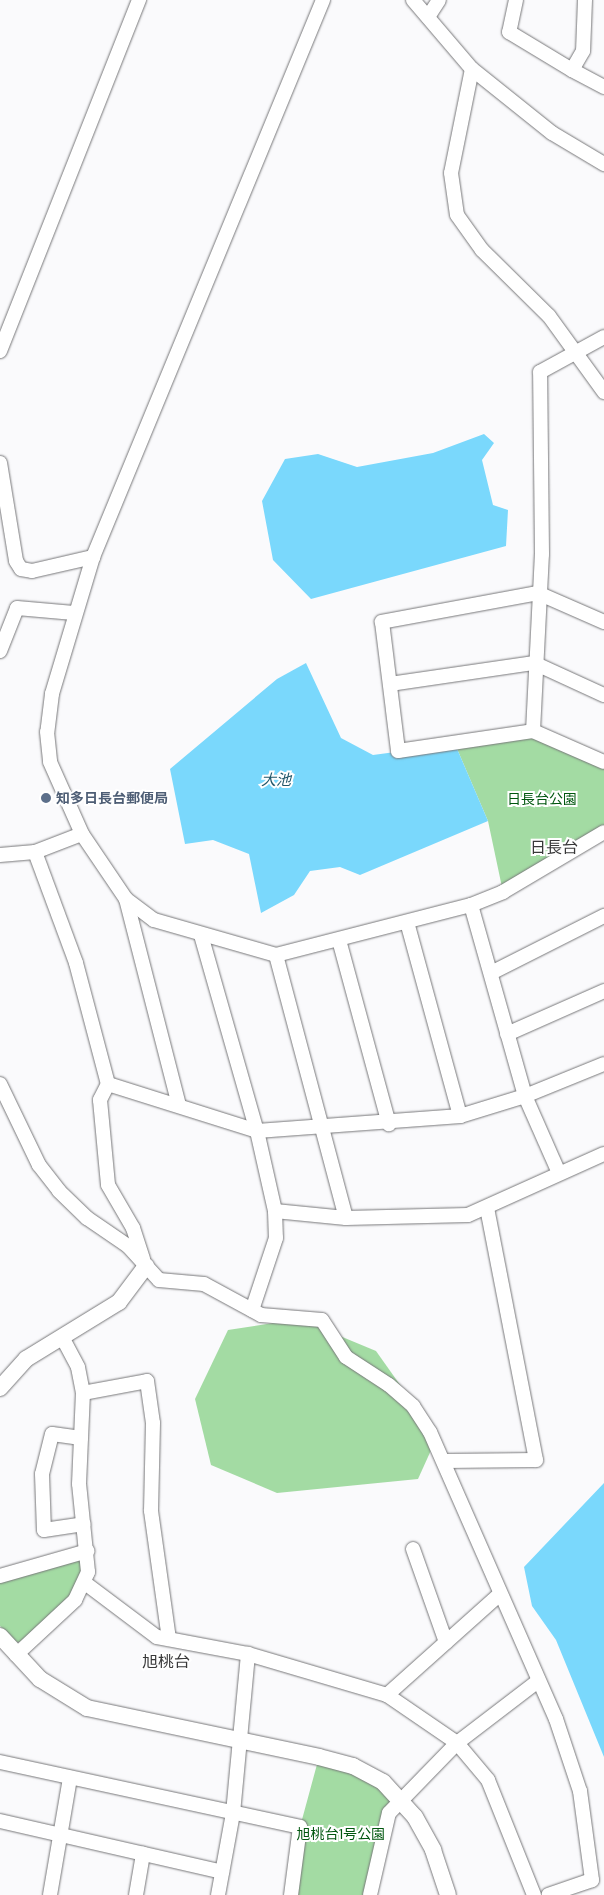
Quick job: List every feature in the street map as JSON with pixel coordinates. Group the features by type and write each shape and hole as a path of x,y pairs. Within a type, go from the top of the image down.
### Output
{"street":[{"path":"0,351 139,0"},
{"path":"323,0 93,557 74,612 52,694 47,732 50,762 82,834 126,899 154,920 276,955 472,904 503,892 604,832"},
{"path":"413,0 472,70 552,133 604,164"},
{"path":"428,17 439,0"},
{"path":"516,0 509,32 604,87"},
{"path":"572,70 583,50 585,0"},
{"path":"472,70 460,108 451,173 457,215 482,250 549,316 577,352 604,392"},
{"path":"533,731 534,663 542,554 540,372 604,337"},
{"path":"0,463 16,561 21,569 32,571 93,557"},
{"path":"604,622 538,593 382,622 398,751 533,731 604,762"},
{"path":"0,651 17,608 74,612"},
{"path":"390,684 534,663 604,695"},
{"path":"0,855 35,852 82,834"},
{"path":"35,852 76,963 108,1084 100,1100 108,1185 133,1228 146,1266"},
{"path":"126,899 178,1105"},
{"path":"472,904 525,1096 559,1173"},
{"path":"491,973 604,916"},
{"path":"407,922 460,1116"},
{"path":"201,935 257,1131 275,1211 276,1238 252,1310"},
{"path":"339,940 389,1124"},
{"path":"276,955 346,1218"},
{"path":"507,1034 604,991"},
{"path":"108,1084 257,1131 322,1126 389,1124 460,1116 525,1096 604,1064"},
{"path":"0,1084 39,1165 59,1191 128,1246 159,1280 204,1284 261,1316 322,1320 346,1357 413,1406 444,1462 499,1595 569,1752 580,1791 592,1880 548,1895"},
{"path":"275,1211 346,1218 468,1215 487,1209 559,1173 604,1154"},
{"path":"444,1462 536,1460 487,1209"},
{"path":"0,1388 26,1359 119,1302 146,1266"},
{"path":"16,1655 75,1600 85,1583 87,1551 79,1484 83,1393 78,1367 62,1337"},
{"path":"83,1393 146,1381 153,1423 151,1512 169,1639"},
{"path":"81,1438 52,1434 42,1474 44,1530 84,1524"},
{"path":"413,1549 446,1642"},
{"path":"0,1576 87,1551"},
{"path":"85,1583 157,1637 248,1654 387,1695 458,1743 488,1780 534,1895"},
{"path":"387,1695 499,1595"},
{"path":"1,1641 40,1679 87,1708 239,1739 352,1766 383,1782 403,1800 433,1850 448,1895"},
{"path":"218,1895 234,1813 239,1739 248,1654"},
{"path":"370,1895 389,1813 458,1743 538,1681"},
{"path":"0,1762 300,1827 291,1895"},
{"path":"50,1895 70,1778"},
{"path":"0,1821 222,1872"},
{"path":"136,1895 143,1854"}],"green space":[{"name":"日長台公園","path":"533,731 604,762 604,832 503,892 488,821 455,744"},
{"path":"299,1319 376,1351 437,1437 418,1479 277,1493 211,1465 195,1399 228,1330"},
{"path":"87,1551 85,1583 29,1645 14,1641 0,1626 0,1576"},
{"name":"旭桃台1号公園","path":"319,1757 403,1800 389,1813 370,1895 291,1895 300,1827"}],"water":[{"path":"484,434 494,443 482,460 493,505 508,510 506,546 311,599 273,560 262,501 285,459 318,454 357,467 433,453"},
{"name":"大池","path":"306,663 341,738 373,755 455,744 488,821 360,875 340,867 310,871 294,895 261,913 249,854 213,840 185,844 170,769 277,679"},
{"path":"604,1483 604,1757 556,1640 532,1606 524,1567"}],"place":[{"name":"知多日長台郵便局","path":"46,798"}],"district":[{"name":"日長台","path":"554,848"},
{"name":"旭桃台","path":"166,1662"}]}
